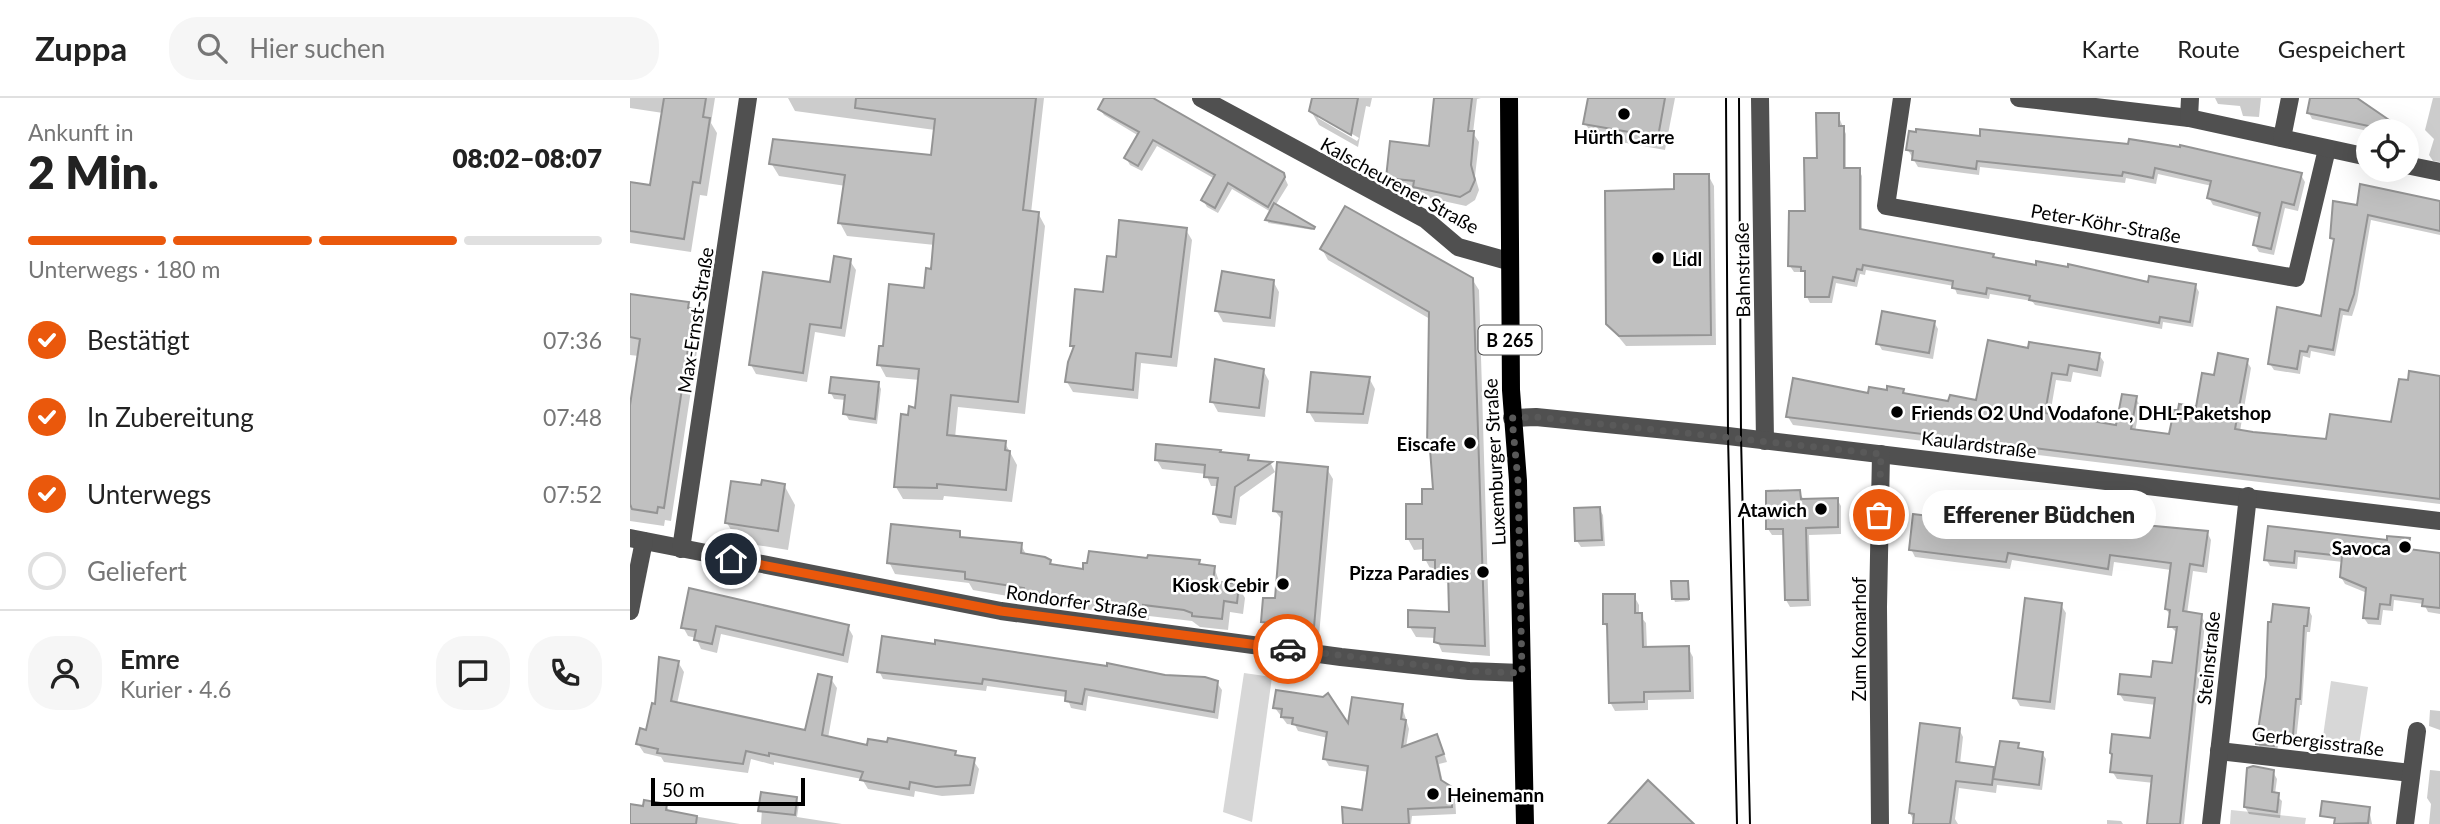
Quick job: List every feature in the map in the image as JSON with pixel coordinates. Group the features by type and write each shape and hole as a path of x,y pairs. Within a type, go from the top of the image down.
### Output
{"main road":[{"name":"Luxemburger Straße","path":"1509,98 1508,261 1512,418 1518,481 1525,824"}],"street":[{"name":"Max-Ernst-Straße","path":"681,549 748,98"},
{"name":"Kalscheurener Straße","path":"1200,98 1425,219 1458,247 1508,261"},
{"name":"Bahnstraße","path":"1760,98 1765,441"},
{"name":"Peter-Köhr-Straße","path":"1902,98 1886,206 2296,278 2327,149"},
{"path":"2019,98 2189,118 2356,155"},
{"path":"2189,118 2190,98"},
{"path":"2282,138 2290,98"},
{"path":"2419,168 2440,172"},
{"name":"Kaulardstraße","path":"1512,418 1536,417 1765,441 2248,496 2440,521"},
{"name":"Zum Komarhof","path":"1880,824 1878,594 1881,454"},
{"name":"Steinstraße","path":"2211,824 2248,496"},
{"name":"Rondorfer Straße","path":"637,539 1001,611 1341,657 1469,671 1522,673"},
{"path":"630,611 637,539"},
{"path":"2405,824 2417,731"},
{"name":"Gerbergisstraße","path":"2219,751 2411,772"}],"shaded area":[{"path":"1244,673 1272,677 1252,822 1223,812"},
{"path":"2331,681 2368,687 2359,745 2322,743"},
{"path":"2231,810 2306,818 2305,824 2230,824"}],"building":[{"path":"664,98 706,98 703,117 710,118 700,183 693,182 684,239 630,231 630,182 650,185"},
{"path":"856,98 1036,98 1023,210 1039,212 1018,402 951,395 947,435 1006,441 1005,450 1010,451 1006,490 937,484 937,488 894,487 901,414 908,415 909,406 915,408 919,369 877,365 879,346 883,346 889,284 924,288 926,268 931,269 934,234 838,223 845,175 769,164 773,139 931,155 935,119 855,108"},
{"path":"1104,98 1153,98 1284,173 1285,177 1268,207 1228,183 1215,208 1201,200 1215,175 1153,140 1138,166 1124,158 1139,132 1098,109"},
{"path":"1312,98 1358,98 1351,135 1309,111"},
{"path":"1434,98 1472,98 1468,131 1474,131 1471,165 1475,180 1470,191 1460,197 1413,187 1414,181 1386,178 1390,141 1429,146"},
{"name":"Hürth Carre","path":"1588,98 1665,98 1658,137 1583,124"},
{"path":"2310,98 2357,98 2388,119 2356,119 2356,123 2307,113"},
{"path":"1816,113 1839,113 1839,126 1844,126 1844,168 1860,168 1860,229 1994,254 1993,257 2036,265 2036,261 2068,267 2068,264 2148,282 2149,276 2196,284 2190,322 2160,317 2159,323 2029,300 2030,296 1987,288 1986,294 1952,288 1953,281 1863,265 1862,270 1857,269 1854,281 1833,277 1829,297 1805,297 1805,271 1801,271 1801,267 1788,266 1789,211 1805,211 1804,158 1817,158"},
{"path":"1916,129 1980,136 1980,129 2128,144 2129,139 2180,145 2302,173 2294,205 2282,202 2271,249 2253,245 2260,213 2207,198 2211,181 2155,168 2153,178 2123,172 2122,176 1977,161 1976,169 1912,160 1913,151 1906,150 1909,131 1916,132"},
{"name":"Lidl","path":"1674,174 1709,174 1711,335 1619,336 1606,324 1605,191 1674,189"},
{"path":"2360,184 2440,201 2440,231 2368,215 2354,294 2348,311 2340,309 2333,350 2309,346 2307,352 2300,351 2297,369 2268,364 2277,307 2321,316 2334,239 2330,238 2333,201 2357,205"},
{"path":"1274,203 1315,227 1314,229 1265,220"},
{"path":"1345,206 1473,278 1485,646 1441,644 1434,642 1435,628 1408,627 1408,610 1449,612 1448,573 1435,572 1435,560 1423,560 1423,539 1406,539 1406,504 1422,504 1422,489 1433,489 1430,449 1427,449 1429,312 1320,249"},
{"path":"1119,220 1187,228 1171,357 1136,353 1133,390 1065,382 1074,346 1070,346 1075,289 1103,292 1107,256 1116,257"},
{"path":"834,256 851,259 841,328 810,324 803,373 749,365 763,272 830,282"},
{"path":"1222,271 1274,280 1270,318 1215,311"},
{"path":"630,294 689,302 688,308 694,309 664,508 658,507 657,513 632,509 630,504 630,405 640,339 630,337"},
{"path":"1882,311 1935,321 1929,353 1876,344"},
{"path":"1988,340 2028,348 2029,342 2100,353 2097,370 2069,365 2067,375 2052,373 2045,413 2116,425 2122,394 2137,396 2131,429 2169,434 2174,410 2178,410 2179,404 2196,407 2202,373 2214,375 2218,353 2248,359 2235,429 2253,432 2326,439 2330,414 2391,422 2399,379 2408,380 2409,371 2440,376 2440,499 1786,417 1793,378 1868,393 1869,387 1887,390 1887,386 1904,389 1903,393 1948,401 1950,395 1976,400"},
{"path":"1215,359 1264,369 1259,408 1210,402"},
{"path":"1311,372 1370,377 1363,414 1307,412"},
{"path":"831,377 879,382 875,419 843,414 845,395 829,393"},
{"path":"1156,444 1221,450 1220,452 1249,455 1248,460 1272,462 1235,487 1231,517 1213,514 1218,478 1204,477 1205,465 1155,460"},
{"path":"1277,462 1328,467 1314,627 1261,622 1263,598 1275,598 1282,512 1273,511"},
{"path":"762,480 785,484 778,531 725,523 731,481 761,485"},
{"path":"1800,490 1801,499 1838,498 1838,527 1806,528 1808,600 1785,600 1783,529 1766,529 1766,491"},
{"path":"1600,507 1602,540 1575,541 1574,508"},
{"path":"1913,514 2008,526 2009,516 2079,525 2080,519 2208,531 2203,566 2190,564 2183,611 2202,614 2180,824 2147,824 2152,776 2110,772 2112,734 2150,738 2155,698 2118,694 2120,674 2151,677 2153,661 2172,663 2177,627 2168,627 2170,610 2165,609 2171,563 2110,555 2108,569 2008,553 2006,562 1909,550"},
{"path":"891,524 960,531 960,537 1022,543 1021,553 1045,557 1051,560 1050,564 1083,569 1089,551 1147,558 1148,555 1200,560 1199,564 1215,566 1213,581 1239,584 1237,603 1224,601 1222,619 1192,616 1192,613 1184,610 1143,605 1143,609 1024,591 1024,588 965,579 965,572 887,563"},
{"path":"2268,526 2387,540 2387,536 2410,538 2408,549 2440,553 2440,608 2422,606 2423,599 2391,595 2390,605 2380,604 2378,619 2363,618 2366,588 2340,577 2342,556 2295,551 2294,563 2264,560"},
{"path":"1671,581 1688,581 1689,599 1672,599"},
{"path":"689,588 849,625 843,655 716,626 712,644 694,640 696,630 681,628"},
{"path":"1603,594 1635,594 1635,613 1642,613 1643,647 1689,646 1690,691 1644,692 1644,702 1609,703 1607,624 1603,624"},
{"path":"2025,598 2062,603 2050,702 2013,698"},
{"path":"2273,604 2309,608 2307,626 2304,626 2300,699 2296,699 2293,735 2276,733 2274,746 2256,744 2266,677 2268,622 2271,622"},
{"path":"882,636 935,644 935,640 1107,666 1107,663 1165,675 1205,677 1218,681 1214,712 1085,689 1082,704 1065,701 1066,691 983,679 982,684 877,672"},
{"path":"659,657 679,661 671,701 805,730 818,674 832,677 822,735 867,745 868,739 887,742 888,738 956,751 955,755 975,758 970,785 936,787 910,782 909,789 860,780 863,772 769,753 769,756 746,751 743,764 657,753 658,749 636,744 640,728 646,730 652,703 655,704"},
{"path":"1276,690 1323,697 1328,693 1348,723 1352,697 1403,704 1401,719 1406,720 1402,747 1437,734 1444,754 1436,757 1441,780 1452,787 1452,807 1408,809 1409,824 1343,824 1342,807 1362,810 1368,766 1323,759 1327,732 1292,724 1293,718 1281,717 1282,709 1273,708"},
{"path":"1920,723 1960,728 1956,762 1994,767 1992,785 1956,781 1950,824 1913,824 1914,814 1909,813"},
{"path":"2000,741 2019,743 2018,748 2043,752 2039,785 1993,779"},
{"path":"2253,766 2274,770 2272,792 2279,793 2277,812 2244,807 2247,768"},
{"path":"1648,780 1669,800 1694,824 1608,824"},
{"path":"761,792 797,797 795,815 758,811"},
{"path":"644,800 667,804 666,810 697,816 696,824 630,824 630,804 643,806"},
{"path":"2322,801 2370,807 2368,823 2334,824 2335,818 2320,816"}],"tram line":[{"path":"1726,98 1728,436 1737,824"},
{"path":"1739,98 1741,437 1750,824"}],"way so far":[{"path":"1288,649 1469,671 1522,673 1518,481 1512,418 1557,419 1881,454 1879,515"}],"place":[{"name":"Hürth Carre","path":"1624,114"},
{"name":"Lidl","path":"1658,258"},
{"name":"Friends O2 Und Vodafone, DHL-Paketshop","path":"1897,412"},
{"name":"Eiscafe","path":"1470,443"},
{"name":"Atawich","path":"1821,509"},
{"name":"Efferener Büdchen","path":"1879,515"},
{"name":"Savoca","path":"2405,547"},
{"name":"Pizza Paradies","path":"1483,572"},
{"name":"Kiosk Cebir","path":"1283,584"},
{"name":"Heinemann","path":"1433,794"}],"route":[{"path":"731,559 1001,611 1159,635 1288,649"}]}
